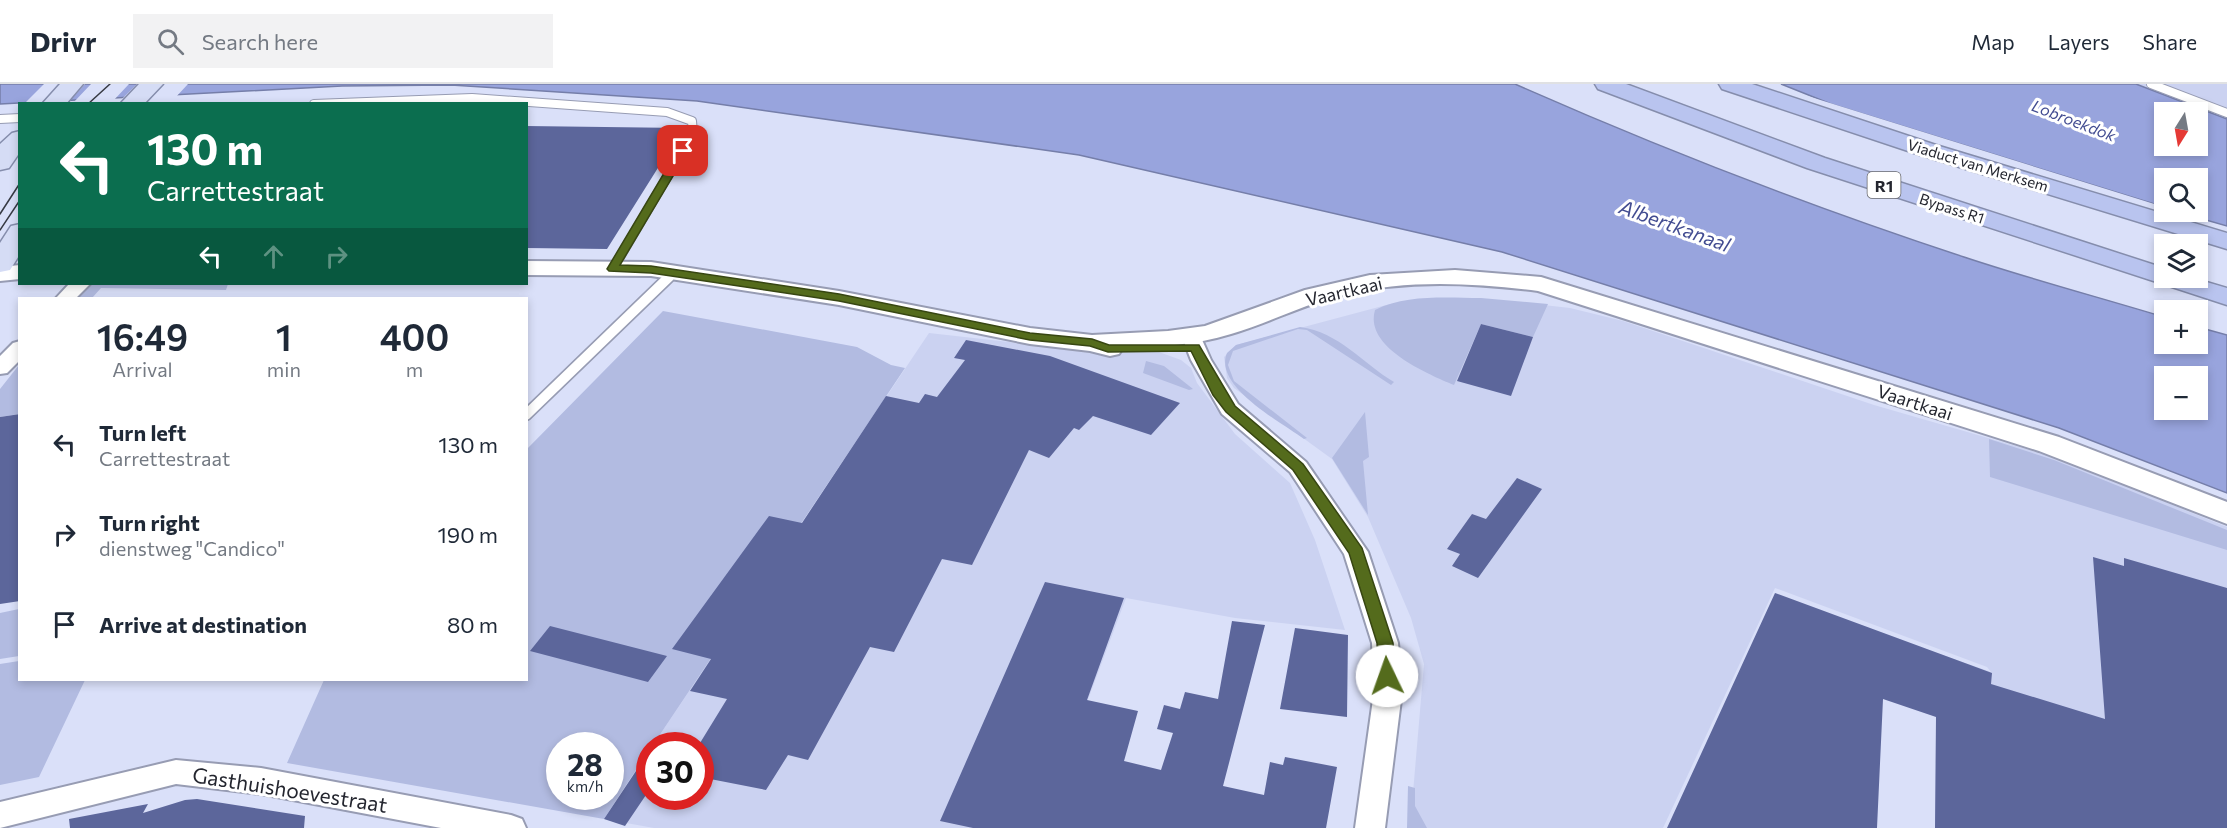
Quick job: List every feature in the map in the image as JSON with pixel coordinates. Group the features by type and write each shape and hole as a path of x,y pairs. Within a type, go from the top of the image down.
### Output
{"highway":[{"name":"Bypass R1","path":"1606,84 1816,164 2154,273"},
{"name":"Viaduct van Merksem","path":"1730,84 1938,153 2227,241"},
{"name":"Bypass R1","path":"2199,288 2227,297"}],"main road":[{"path":"55,102 72,84"},
{"path":"133,102 152,84"}],"street":[{"name":"Vaartkaai","path":"528,268 613,269 673,273 839,298 1030,336 1092,343 1108,348 1193,342 1378,296 1466,290 1599,300 2049,444 2227,513"},
{"path":"0,274 18,272"},
{"path":"66,297 79,285"},
{"path":"1193,342 1220,395 1230,409 1298,467 1356,552 1385,643 1388,692 1370,828"},
{"path":"0,368 18,349"},
{"name":"Gasthuishoevestraat","path":"0,815 176,772 261,780 511,828"}],"lane":[{"path":"2151,84 2227,113"},
{"path":"367,102 472,98 528,102"},
{"path":"528,102 667,112 692,121 693,133 613,269"},
{"path":"0,119 18,118"},
{"path":"528,413 673,273"}],"shaded area":[{"path":"2136,84 2227,84 2227,119 2208,112 2208,102 2183,102"},
{"path":"90,285 228,285 226,290 101,288 93,297 78,297"},
{"path":"1427,298 1481,298 1548,304 1533,337 1481,324 1454,385 1400,357 1379,336 1374,323 1375,310 1400,301"},
{"path":"1526,303 1570,308 1623,321 1874,405 2054,457 2227,527 2227,828 1935,828 1937,653 1991,672 1987,667 1775,588 1663,828 1410,828 1424,664 1411,618 1368,517 1332,459 1234,388 1227,378 1224,357 1236,345 1390,304"},
{"path":"663,311 857,347 891,365 905,368 662,732 636,732 636,770 624,788 624,732 546,732 546,809 287,763 324,681 528,681 528,448"},
{"path":"1300,327 1327,335 1394,382 1391,385 1307,330 1298,329 1233,351 1228,365 1234,381 1307,438 1304,439 1266,413 1239,390 1230,378 1225,365 1227,353 1236,345"},
{"path":"929,333 1090,351 1159,352 1181,360 1191,368 1197,383 1235,434 1290,483 1315,540 1345,630 1235,618 1126,598 1040,828 654,828 604,819 610,810 624,810 624,788 636,770 636,810 714,810 714,732 662,732"},
{"path":"1146,361 1164,366 1193,389 1189,390 1143,373"},
{"path":"18,366 18,414 0,417 0,389"},
{"path":"1365,412 1369,457 1363,461 1368,515 1332,458"},
{"path":"1989,439 2054,460 2227,530 2227,550 1990,477"},
{"path":"18,609 18,656 0,659 0,613"},
{"path":"18,661 18,681 85,681 39,777 0,785 0,664"},
{"path":"1408,786 1415,788 1415,806 1427,828 1407,828"},
{"path":"553,810 610,810 604,819"}],"water":[{"name":"Albertkanaal","path":"0,84 1515,84 1682,154 1850,218 1989,265 2154,314 2154,354 2208,354 2208,330 2227,335 2227,493 2059,428 1502,252 1079,155 697,101 451,85 342,86 0,104"},
{"name":"Lobroekdok","path":"1781,84 2136,84 2183,102 2154,102 2154,156 2208,156 2208,112 2227,119 2227,226 2208,221 2208,168 2154,168 2154,204 1831,104"}],"pier":[{"path":"44,84 85,84 69,102 26,102"},
{"path":"91,84 129,84 113,101 74,102"},
{"path":"137,84 188,84 175,98 121,100"},
{"path":"1785,89 2154,204 2154,207 1830,107"}],"building":[{"path":"528,126 683,128 607,249 528,248"},
{"path":"1481,324 1533,337 1511,396 1457,381"},
{"path":"966,340 1050,356 1180,403 1151,435 1093,416 1079,430 1074,428 1049,458 1029,450 972,565 942,559 894,652 870,647 808,760 788,755 766,790 714,780 714,732 707,732 727,699 690,691 711,659 672,649 769,516 802,523 886,396 919,403 925,394 937,397 965,360 954,358"},
{"path":"18,414 18,601 0,604 0,417"},
{"path":"1517,478 1542,489 1478,578 1452,566 1460,554 1447,549 1472,514 1486,519"},
{"path":"2093,557 2124,566 2124,558 2227,588 2227,828 1935,828 1936,717 1883,699 1877,828 1667,828 1775,593 1992,673 1991,684 2105,719"},
{"path":"1045,582 1124,598 1087,700 1138,711 1124,761 1161,770 1173,733 1157,729 1164,705 1180,709 1185,692 1218,699 1232,621 1265,625 1223,786 1264,795 1270,762 1283,765 1285,757 1337,767 1326,828 973,828 940,821"},
{"path":"550,626 667,656 648,682 530,651"},
{"path":"1295,628 1348,635 1347,717 1280,709"},
{"path":"636,771 636,810 625,826 604,819 610,810 624,810 624,789"},
{"path":"197,799 305,816 304,828 70,828 69,819 148,804 143,813 185,800"}],"tram line":[{"path":"90,102 110,84"},
{"path":"0,214 18,186"},
{"path":"0,230 18,203"}],"route":[{"path":"683,151 618,257 613,269 651,269 839,298 1030,336 1092,343 1108,348 1195,348 1230,409 1298,467 1356,552 1385,643 1387,676"}]}
